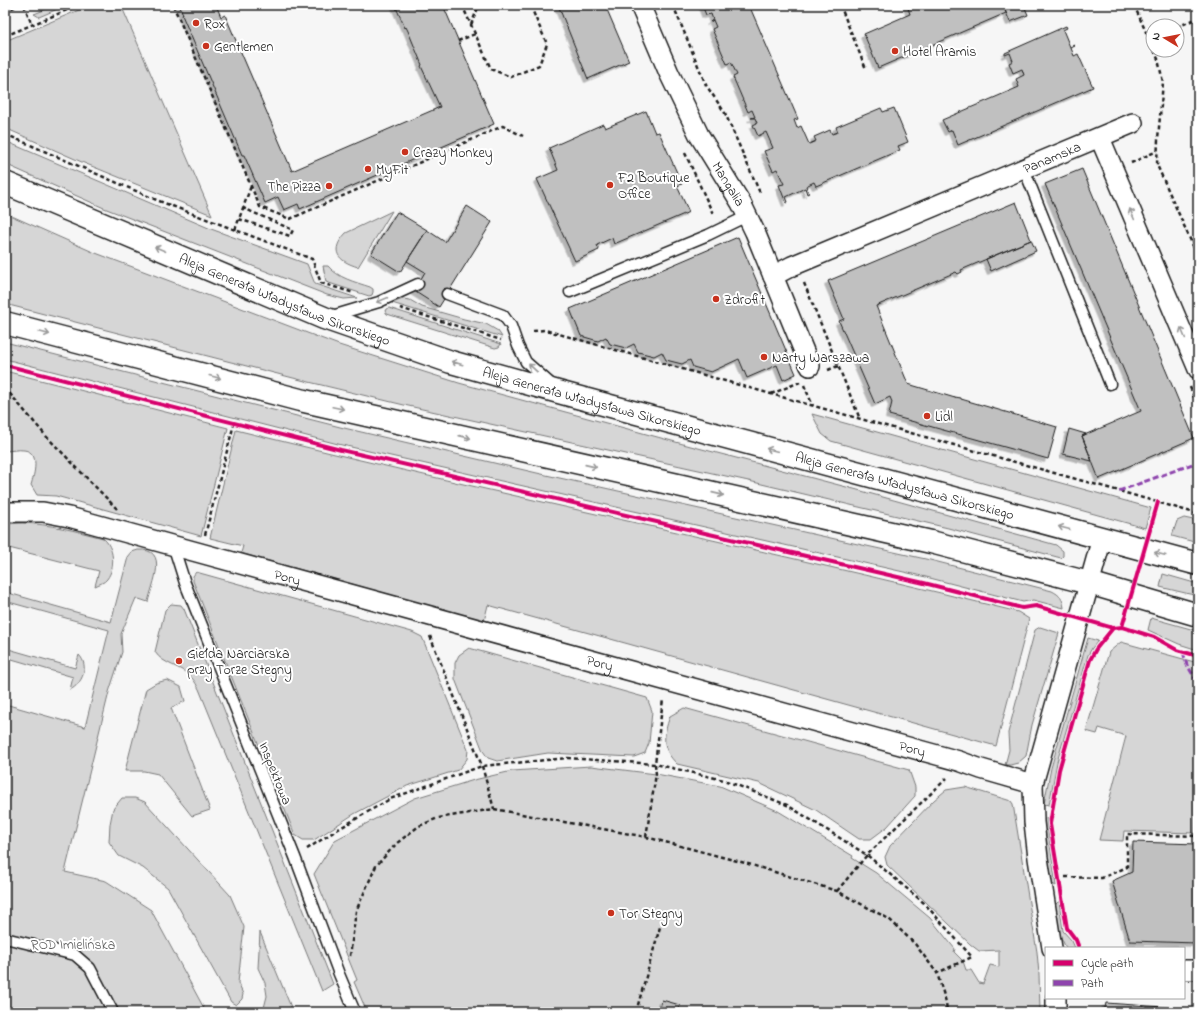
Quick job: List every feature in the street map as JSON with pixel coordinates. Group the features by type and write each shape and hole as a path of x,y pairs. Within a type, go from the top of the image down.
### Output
{"main road":[{"name":"Aleja Generała Władysława Sikorskiego","path":"5,183 324,318 451,362 1198,564"},
{"path":"5,323 300,400 931,542 1089,583 1198,615"}],"street":[{"name":"Mangalia","path":"640,5 669,73 699,135 741,203 755,232 806,374"},
{"name":"Panamska","path":"772,276 792,266 1133,123"},
{"path":"1100,138 1198,369"},
{"name":"Pory","path":"5,512 43,512 69,517 959,761 981,770 1033,784"},
{"path":"1052,947 1038,858 1034,822 1033,784 1102,538"},
{"path":"1185,970 1198,970"},
{"path":"1056,999 1056,1012"}],"lane":[{"path":"1024,169 1110,384"},
{"path":"570,292 708,235 747,216"},
{"path":"324,318 380,302 418,284"},
{"path":"447,294 503,314 511,326 518,346 526,362 562,393"},
{"name":"Inspektowa","path":"173,545 185,583 295,857 339,974 355,1012"},
{"path":"5,938 75,954 90,968 113,1012"}],"path":[{"path":"5,11 19,5"},
{"path":"24,5 32,25"},
{"path":"5,36 79,5"},
{"path":"173,5 260,207 290,219 503,126 523,136"},
{"path":"462,5 491,69 511,77 539,65 547,44 530,5"},
{"path":"471,25 479,5"},
{"path":"840,5 866,69"},
{"path":"1134,5 1145,31"},
{"path":"22,16 33,11"},
{"path":"1185,24 1198,18"},
{"path":"458,41 475,34"},
{"path":"1158,58 1163,82 1157,165 1198,257"},
{"path":"5,134 158,202 312,259 321,283 518,346"},
{"path":"235,230 251,186"},
{"path":"239,219 290,236 293,230 243,208"},
{"path":"1191,241 1198,244"},
{"path":"533,331 545,330 1198,514"},
{"path":"806,374 813,406"},
{"path":"5,388 46,436 120,512"},
{"path":"204,539 234,424"},
{"path":"1156,509 1158,502"},
{"path":"429,633 482,766 494,809"},
{"path":"646,837 656,774 664,699"},
{"path":"295,857 335,831 390,799 482,766 568,758 656,764 724,780 787,805 868,855 924,903 972,957 937,973"},
{"path":"837,891 868,855 948,778"},
{"path":"349,960 356,911 376,866 397,843 419,826 438,818 494,809 646,837 744,862 837,891 889,919 915,944 937,973 946,1002 947,1012"},
{"path":"1065,877 1102,878 1127,867 1127,834 1197,836 1198,822"},
{"path":"636,1012 660,927"}],"green space":[{"path":"57,5 67,5 39,17 34,14"},
{"path":"91,5 121,5 212,215 84,163 5,128 5,41"},
{"path":"5,141 211,229 307,264 315,284 357,298 344,299 327,295 104,208 5,164"},
{"path":"392,211 358,267 345,262 341,258 337,250 338,245 346,233"},
{"path":"5,213 93,252 339,345 459,383 1056,545 1063,551 1063,556 1061,558 948,528 753,482 404,405 5,304"},
{"path":"323,266 328,266 337,274 347,279 370,287 373,289 372,295 369,296 326,282"},
{"path":"403,299 410,300 422,307 486,324 498,331 502,337 392,303"},
{"path":"389,308 501,344 499,347 495,348 387,314 385,311"},
{"path":"5,342 344,428 537,473 930,560 1052,591 1061,598 1064,608 1033,600 1023,602 926,577 342,445 5,359"},
{"path":"5,371 228,428 201,536 56,496 37,495 31,485 35,470 33,455 24,450 5,451"},
{"path":"812,414 1151,508 1145,528 831,441 822,434"},
{"path":"236,430 1018,612 1029,619 996,746 488,605 484,621 241,553 243,546 210,538"},
{"path":"1184,518 1198,521 1198,543 1172,536 1177,521"},
{"path":"22,523 53,526 103,538 110,547 113,563 107,579 95,586 99,571 5,547 5,524"},
{"name":"ROD Imielińska","path":"138,550 148,551 154,555 156,561 155,577 148,602 136,598 121,634 122,652 109,692 65,872 106,881 151,910 206,1012 5,1012 5,704 85,727 109,630 5,601 5,592 111,622 128,557 132,552"},
{"path":"196,572 412,632 422,637 468,750 467,759 458,770 407,786 354,814 314,840 303,840 295,835 193,581 193,576"},
{"path":"1163,574 1198,584 1198,596 1160,587"},
{"path":"171,604 181,605 184,609 333,984 322,991 199,689 188,674 163,660 155,652 165,610"},
{"path":"1151,618 1198,631 1198,650 1179,644 1148,630"},
{"path":"1040,627 1059,633 1032,725 1026,756 1018,763 1005,765 1009,750 1008,733 1035,630"},
{"path":"1088,638 1098,641 1088,655 1057,762 1049,805 1044,804 1051,768"},
{"path":"1121,642 1198,663 1198,694 1196,701 1198,702 1198,709 1195,722 1198,724 1198,759 1195,833 1124,831 1123,841 1099,840 1126,736 1099,728 1097,734 1086,731 1109,652"},
{"path":"5,648 75,668 79,655 84,664 83,674 78,684 70,690 73,677 5,657"},
{"path":"469,648 647,698 652,711 649,743 645,753 634,757 548,753 497,761 488,758 483,751 455,679 455,663 459,655"},
{"path":"167,680 181,687 185,701 171,708 210,810 192,816 158,774 144,771 125,771 146,689 156,683"},
{"path":"684,708 909,770 915,787 915,796 887,827 871,839 859,839 816,810 759,783 677,764 668,753 665,736 670,716"},
{"path":"591,766 656,774 720,786 778,811 853,856 852,858 876,873 930,918 955,949 954,952 963,961 966,970 971,970 979,983 983,984 990,965 999,967 999,950 979,951 970,944 887,865 885,857 890,846 934,800 946,790 965,787 1011,801 1013,804 1037,952 1040,1012 367,1012 354,982 357,980 314,874 335,840 415,798 474,780 512,771"},
{"path":"122,798 135,798 145,802 230,895 244,927 238,983 243,994 242,999 236,1005 231,1002 168,888 143,868 119,856 109,842 113,809"},
{"path":"1043,817 1047,818 1056,886 1051,883 1043,828"},
{"path":"1059,901 1063,931 1072,941 1075,947 1066,947 1059,933 1055,905"},
{"path":"260,932 293,1012 263,1012 267,996 265,983 258,968"}],"building":[{"path":"179,5 216,5 221,17 225,15 292,171 440,107 421,66 422,65 408,31 406,27 405,28 395,5 443,5 494,124 300,209 298,204 284,210 278,197 265,203 244,155 242,155"},
{"path":"558,5 605,5 629,61 588,79"},
{"path":"702,5 749,5 798,119 794,120 797,128 801,126 809,144 816,141 814,137 830,130 832,134 838,132 836,127 881,108 883,112 894,108 908,142 898,146 900,150 816,186 814,182 806,186 809,193 807,194 805,188 786,197 788,202 786,203 779,185 784,184 777,169 773,171 764,151 773,148 766,132 758,136 753,125 757,123 755,118 751,118 755,117 752,110 748,112 733,77 737,75 731,62 727,64 712,29 716,27 711,14 706,15"},
{"name":"Hotel Aramis","path":"907,5 1003,5 1006,13 878,68 864,34 910,14"},
{"path":"1003,5 1024,5 1028,15 1010,22"},
{"path":"1066,26 1067,28 1063,30 1070,47 1075,46 1071,48 1074,56 1078,54 1093,87 958,145 952,130 948,132 942,120 1019,87 1016,79 1024,75 1022,69 1013,73 1009,63 1013,61 1010,53 1005,55 1005,53"},
{"name":"F2 Boutique Office","path":"646,111 655,133 659,132 682,184 677,186 689,212 614,244 612,238 597,245 599,250 575,261 537,179 558,170 549,148 603,124 605,128"},
{"path":"1082,169 1194,438 1099,479 1082,436 1141,411 1045,184"},
{"path":"1016,202 1031,240 961,270 962,272 958,274 956,272 876,306 908,384 955,398 961,398 1057,427 1048,459 889,415 892,402 890,397 875,404 839,321 844,319 828,281"},
{"path":"467,206 492,222 439,307 414,291 425,272 407,261 427,230 445,242"},
{"path":"397,212 427,230 400,272 371,254"},
{"path":"738,237 796,374 783,380 777,365 747,378 739,359 711,372 693,367 690,360 682,364 666,360 662,352 654,356 638,352 634,344 626,348 610,344 606,337 598,341 581,336 570,309"},
{"path":"1031,240 1036,251 991,271 986,259"},
{"path":"1069,429 1086,434 1082,436 1092,461 1063,454"},
{"path":"1133,842 1198,844 1198,943 1130,941 1112,881 1132,872"},
{"path":"662,1000 680,1005 678,1012 659,1012"},
{"path":"1106,1003 1193,1009 1193,1012 1104,1012"}],"marked path":[{"path":"1119,491 1198,462"},
{"path":"1183,652 1187,665 1198,683"}],"cycle path":[{"path":"5,365 341,450 924,583 1022,608 1036,606 1113,628 1122,627 1154,637 1177,650 1198,656"},
{"path":"1122,627 1158,502"},
{"path":"1079,947 1076,940 1067,928 1050,824 1059,770 1090,660 1096,649 1113,628"}],"place":[{"name":"Rox","path":"196,23"},
{"name":"Gentlemen","path":"206,46"},
{"name":"Hotel Aramis","path":"895,51"},
{"name":"Crazy Monkey","path":"405,152"},
{"name":"MyFit","path":"368,169"},
{"name":"F2 Boutique Office","path":"610,185"},
{"name":"The Pizza","path":"329,186"},
{"name":"Zdrofit","path":"716,299"},
{"name":"Narty Warszawa","path":"764,357"},
{"name":"Lidl","path":"927,416"},
{"name":"Giełda Narciarska przy Torze Stegny","path":"179,661"},
{"name":"Tor Stegny","path":"611,913"}]}
